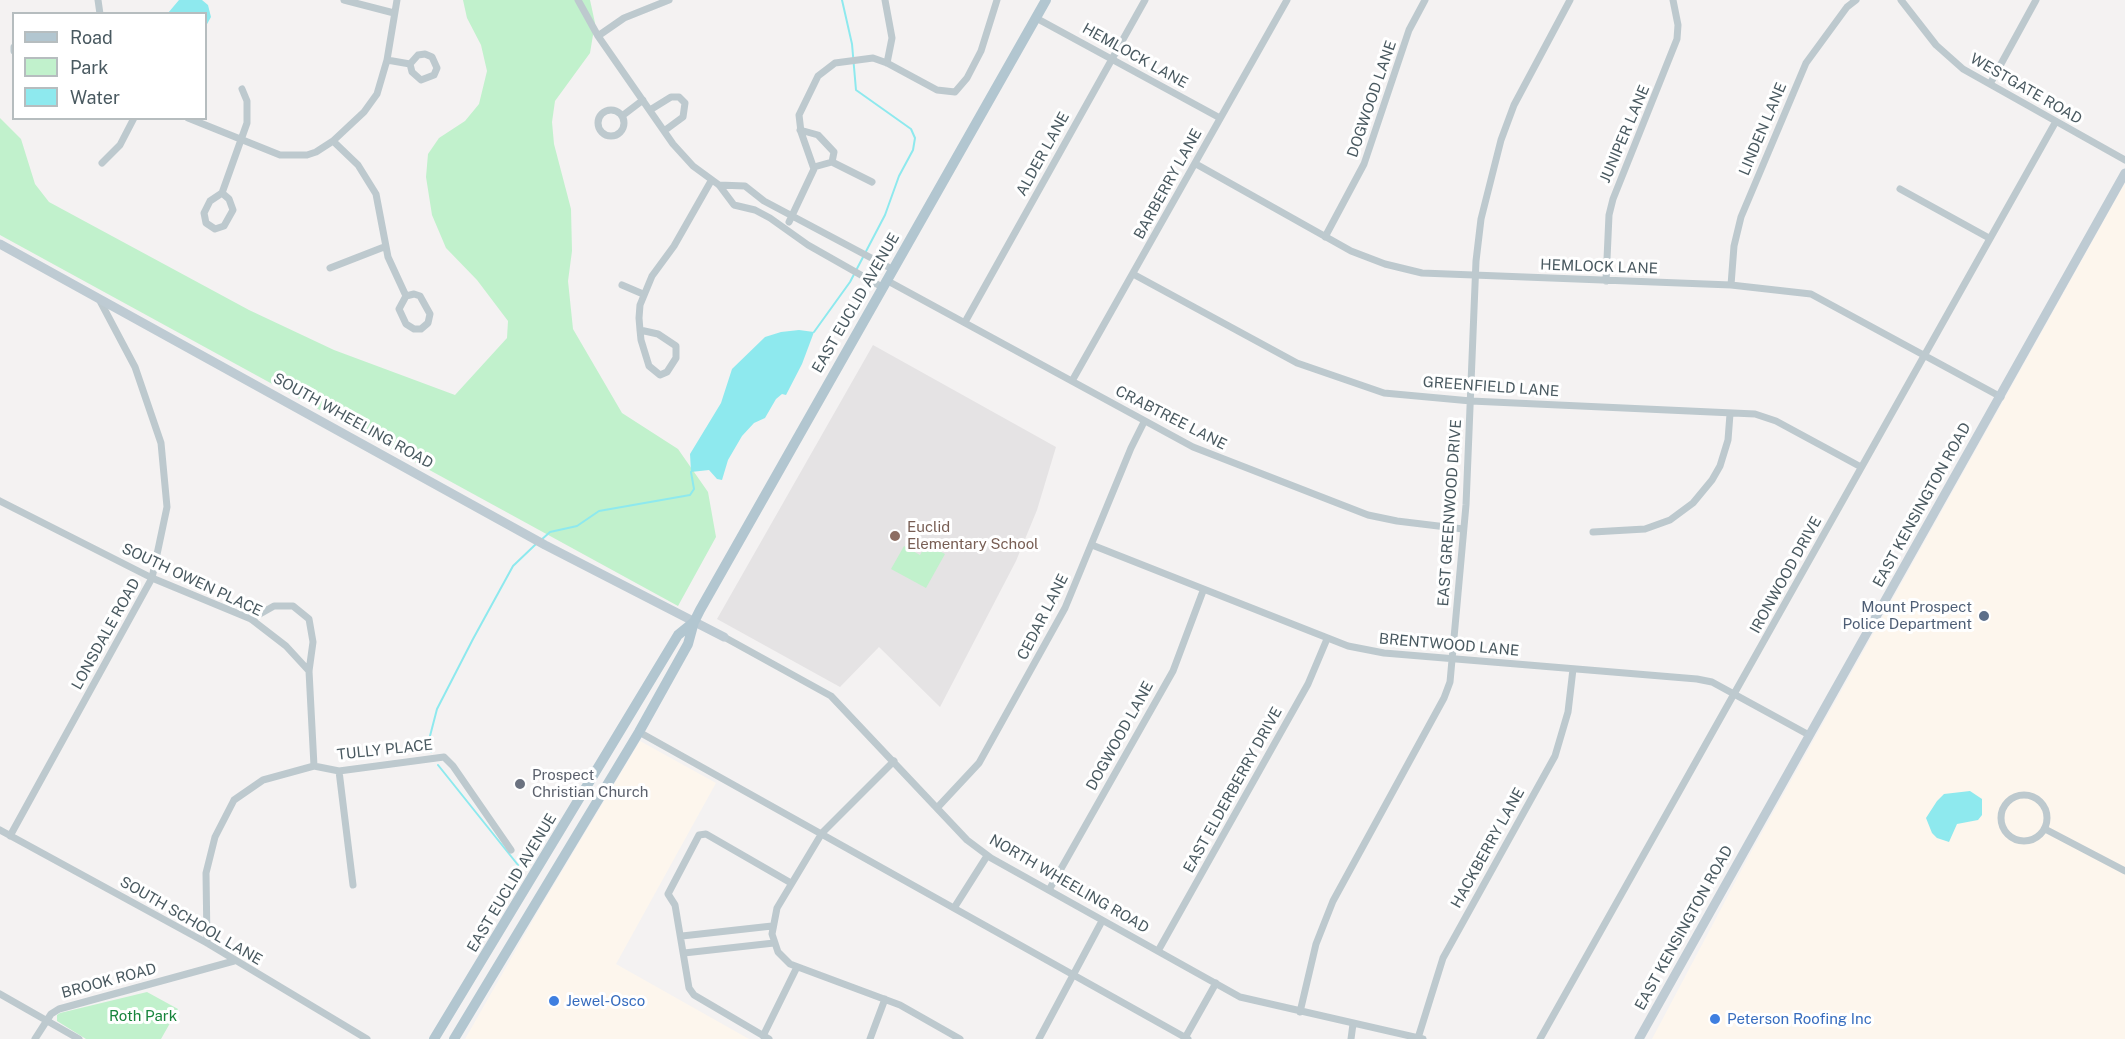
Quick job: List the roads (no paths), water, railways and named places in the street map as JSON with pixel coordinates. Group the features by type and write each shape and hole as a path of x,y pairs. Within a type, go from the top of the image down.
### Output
{"main road":[{"name":"EAST EUCLID AVENUE","path":"454,1039 639,732 688,644 694,622 1046,0"},
{"name":"EAST KENSINGTON ROAD","path":"1638,1039 2125,173"},
{"name":"SOUTH WHEELING ROAD","path":"0,244 545,545 694,622"},
{"name":"EAST EUCLID AVENUE","path":"434,1039 678,635 694,622"},
{"name":"NORTH WHEELING ROAD","path":"694,622 724,637"}],"street":[{"path":"344,0 394,13"},
{"path":"193,120 280,155 293,156 316,152 333,141 372,103 381,83 387,60 397,0"},
{"path":"578,0 598,36 682,156 711,181 719,185 745,186 790,219 892,269"},
{"path":"598,36 624,18 669,0"},
{"path":"885,0 892,38 887,63"},
{"path":"790,219 814,167 800,130 799,115 812,84 828,67 846,60 873,58 937,90 955,92 967,78 981,51 997,0"},
{"name":"ALDER LANE","path":"965,322 1145,0"},
{"name":"BARBERRY LANE","path":"1072,381 1287,0"},
{"name":"DOGWOOD LANE","path":"1325,237 1364,164 1409,30 1425,0"},
{"name":"EAST GREENWOOD DRIVE","path":"1300,1012 1317,944 1333,901 1444,699 1450,682 1466,505 1477,247 1484,205 1506,124 1522,87 1570,0"},
{"name":"JUNIPER LANE","path":"1606,281 1609,215 1613,199 1677,39 1678,25 1673,0"},
{"name":"LINDEN LANE","path":"1731,285 1734,246 1741,217 1806,63 1847,7 1856,0"},
{"name":"WESTGATE ROAD","path":"1901,0 1943,52 1963,69 2055,123 2125,160"},
{"path":"1990,84 2036,0"},
{"name":"HEMLOCK LANE","path":"1036,18 1220,118"},
{"path":"387,60 410,64"},
{"path":"222,193 229,200 232,210 224,226 215,229 206,223 204,213 210,201 222,193 241,140 248,110 242,89"},
{"path":"650,110 671,97 680,97 685,103 683,117 664,130"},
{"path":"622,116 643,100"},
{"path":"102,163 120,145 133,120"},
{"name":"IRONWOOD DRIVE","path":"1540,1039 2055,123"},
{"path":"800,130 818,135 829,145 834,152 832,162"},
{"path":"333,141 358,165 376,194 384,247 406,296"},
{"path":"814,167 832,162 872,182"},
{"name":"HEMLOCK LANE","path":"1196,164 1325,237 1385,264 1422,273 1731,285 1793,291 1821,298 2001,397"},
{"path":"640,330 658,334 676,346 676,358 667,372 660,375 648,366 640,330 643,294 674,246 711,181"},
{"name":"CRABTREE LANE","path":"719,185 734,205 762,214 808,246 861,274 965,322 1193,447 1354,510 1397,521 1463,529"},
{"path":"1900,189 1989,238"},
{"path":"330,268 384,247"},
{"name":"GREENFIELD LANE","path":"1134,274 1278,354 1320,373 1384,393 1471,401 1755,414 1776,421 1861,467"},
{"path":"622,285 643,294"},
{"path":"406,296 420,296 430,314 428,323 421,329 414,329 406,324 399,309 401,300 406,296"},
{"name":"LONSDALE ROAD","path":"10,836 152,578 167,507 161,443 135,367 98,297"},
{"path":"1593,532 1645,529 1670,520 1693,503 1720,466 1728,440 1730,414"},
{"name":"CEDAR LANE","path":"938,807 968,776 983,756 1065,608 1144,422"},
{"name":"SOUTH OWEN PLACE","path":"0,501 152,578 251,619 286,646 309,671"},
{"name":"BRENTWOOD LANE","path":"1092,545 1327,639 1365,650 1697,679 1712,682 1809,735"},
{"name":"DOGWOOD LANE","path":"1049,890 1173,671 1203,591"},
{"path":"251,619 274,606 293,606 309,619 313,642 309,671 314,766"},
{"name":"NORTH WHEELING ROAD","path":"724,637 831,696 967,840 987,856 1102,921 1255,1002 1420,1038"},
{"name":"EAST ELDERBERRY DRIVE","path":"1158,951 1308,684 1327,639"},
{"name":"HACKBERRY LANE","path":"1420,1038 1443,958 1555,756 1568,712 1572,669"},
{"path":"639,732 822,833 1072,976 1187,1038 1216,983"},
{"name":"TULLY PLACE","path":"207,944 206,873 215,837 234,800 262,780 314,766 339,771 444,757 453,766 511,850"},
{"path":"894,761 822,833 777,909 772,926 774,943 784,960 797,967 885,999 960,1039"},
{"path":"339,771 353,885"},
{"path":"2015,796 2036,797 2042,802 2048,815 2045,829 2040,835 2027,841 2013,838 2003,828 2003,809 2015,796"},
{"path":"2045,829 2125,871"},
{"name":"SOUTH SCHOOL LANE","path":"0,830 207,944 367,1039"},
{"path":"791,883 706,834 699,835 668,894 675,905 682,936 689,988 694,994 766,1037 797,967"},
{"path":"954,908 987,856"},
{"path":"1039,1039 1102,921"},
{"path":"682,936 772,926"},
{"path":"684,953 774,943"},
{"name":"BROOK ROAD","path":"46,1020 59,1009 234,961"},
{"path":"0,994 79,1039"},
{"path":"870,1039 885,999"},
{"path":"35,1039 46,1020"},
{"path":"1351,1039 1353,1024"}],"water":[{"path":"179,0 202,0 208,5 211,17 207,24 207,12 169,12"},
{"path":"799,330 814,332 802,364 786,395 782,394 776,399 765,418 754,423 742,436 728,460 722,480 717,479 709,470 691,472 690,454 721,403 732,369 765,337"},
{"path":"1970,791 1982,799 1982,815 1978,820 1957,824 1949,842 1937,838 1932,833 1926,818 1937,801 1944,794"}],"waterway":[{"path":"814,332 850,282 885,215 899,176 913,150 915,138 911,129 856,90 852,44 842,0"},
{"path":"540,541 550,532 577,526 599,511 690,495 694,489 691,472"},
{"path":"431,752 430,736 437,709 513,566 536,544"},
{"path":"438,765 518,865"}],"place":[{"name":"Euclid Elementary School","path":"895,536"},
{"name":"Mount Prospect Police Department","path":"1984,616"},
{"name":"Prospect Christian Church","path":"520,784"},
{"name":"Jewel-Osco","path":"554,1001"},
{"name":"Peterson Roofing Inc","path":"1715,1019"}],"park label":[{"name":"Roth Park","path":"143,1016"}]}
